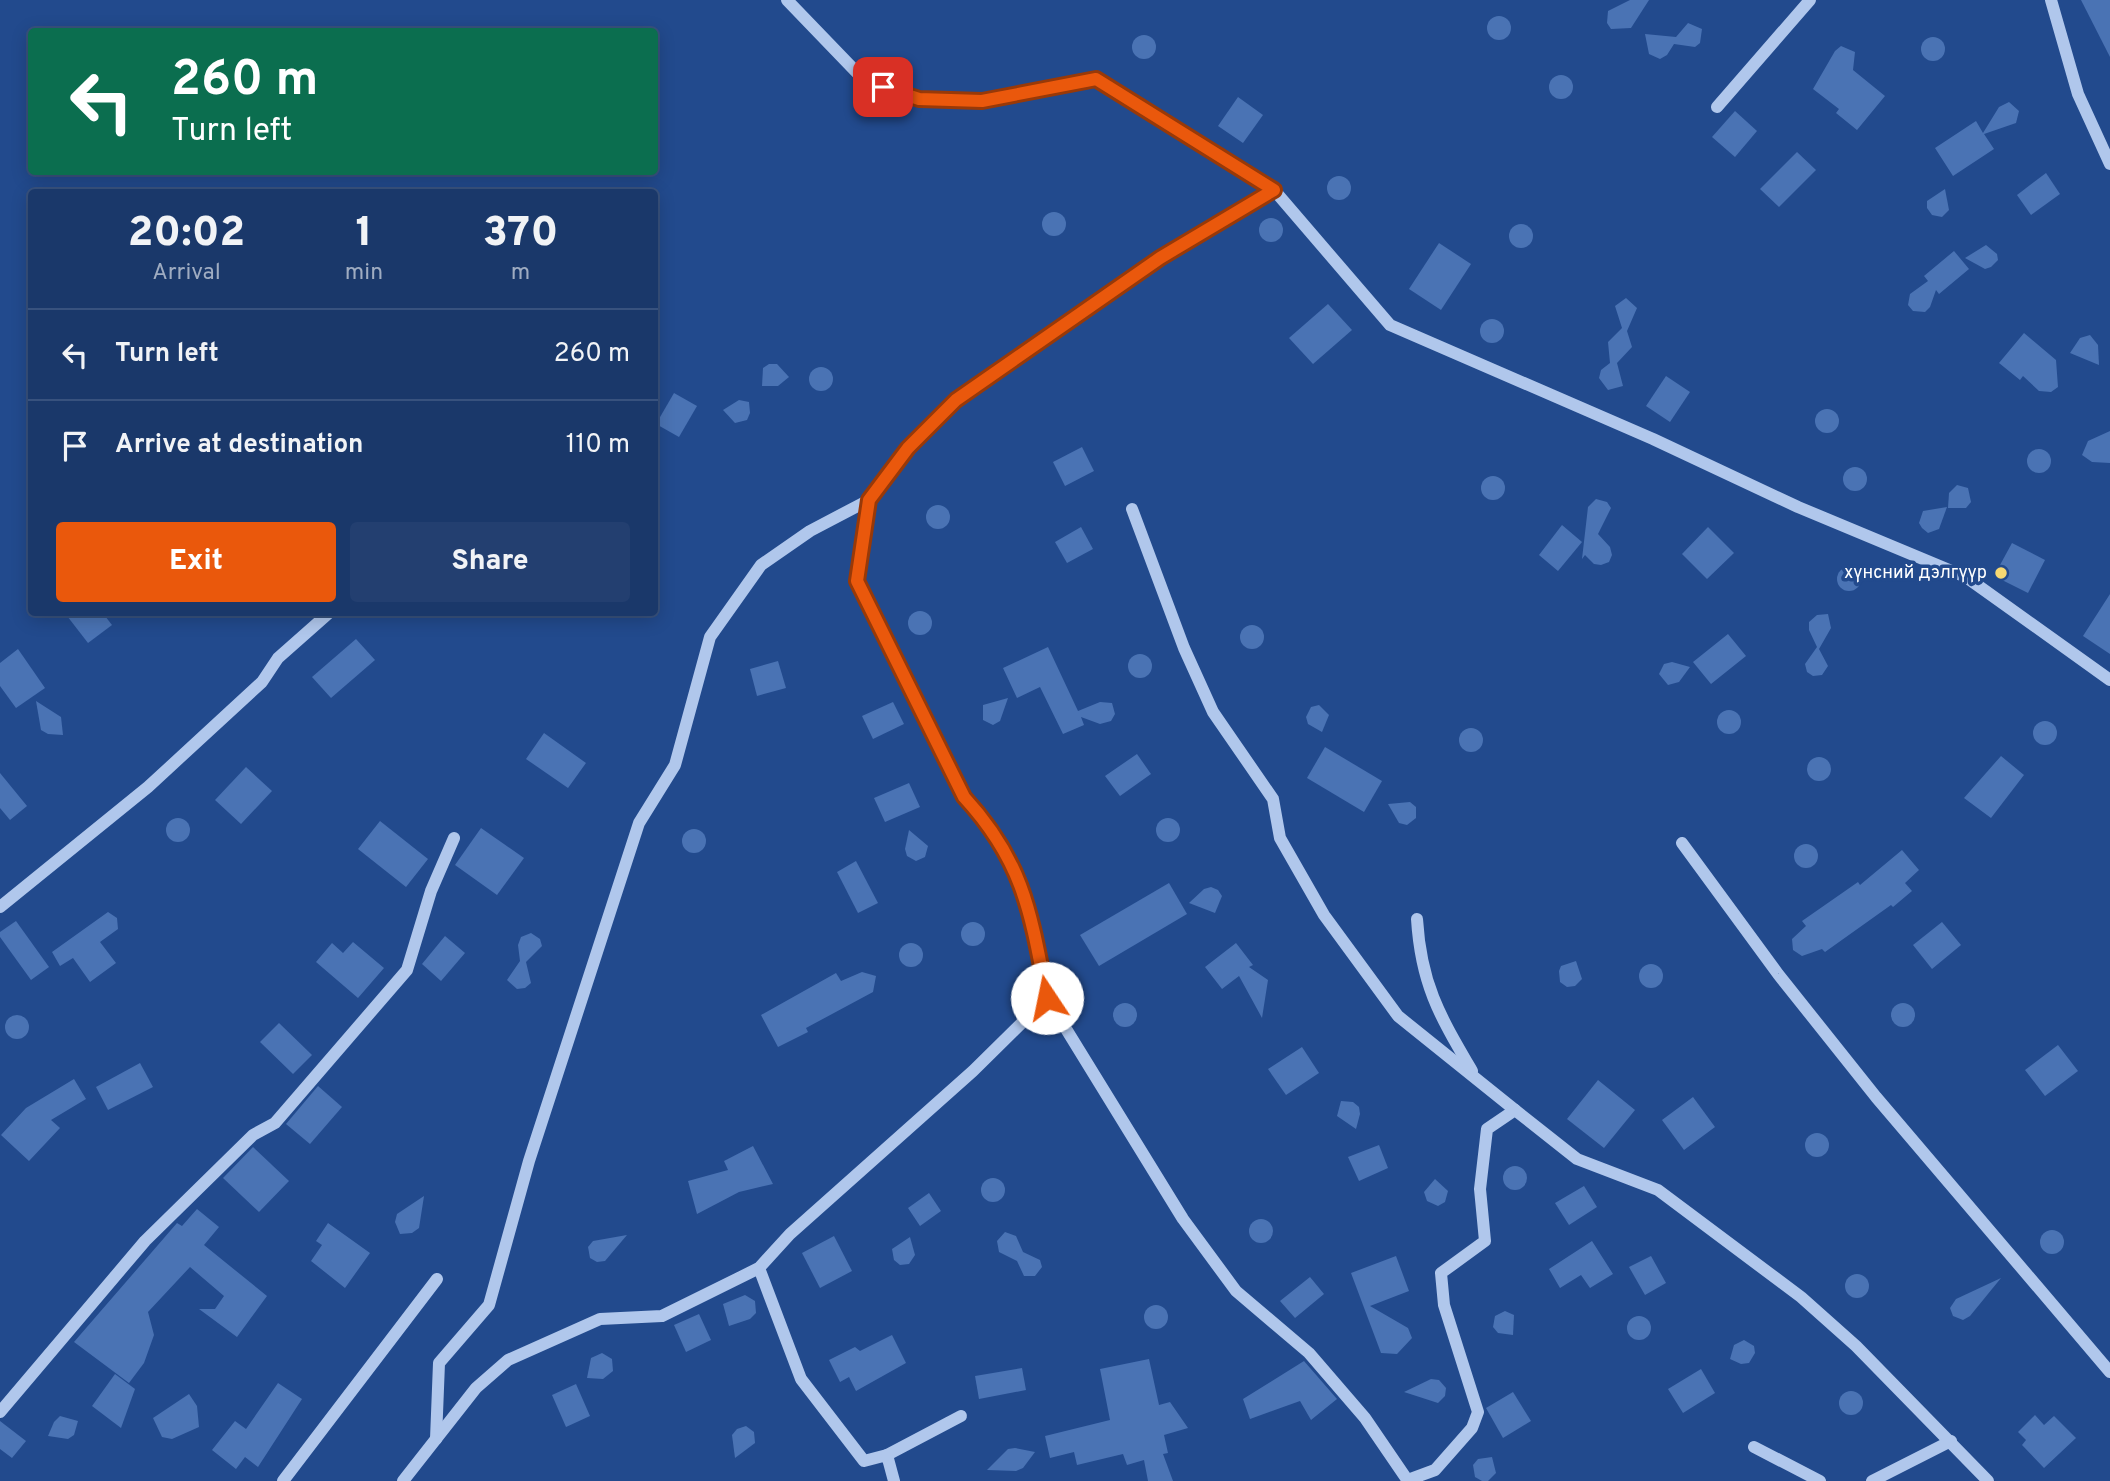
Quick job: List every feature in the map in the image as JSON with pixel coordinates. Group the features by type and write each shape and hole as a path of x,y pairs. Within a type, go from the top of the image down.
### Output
{"street":[{"path":"786,0 865,80 919,99 982,101 1096,79 1274,190 1390,326 1653,439 1798,507 1966,577 2110,680"},
{"path":"1717,107 1810,0"},
{"path":"2051,0 2078,94 2110,164"},
{"path":"436,1439 439,1363 489,1305 529,1161 639,823 675,765 709,637 761,565 810,531 869,500 908,448 956,400 1160,258 1274,190"},
{"path":"869,500 857,581 964,797 989,824 1021,881 1047,998 1183,1219 1236,1291 1309,1353 1365,1418 1408,1481 1435,1470 1472,1428 1478,1412 1444,1305 1441,1273 1485,1241 1480,1189 1487,1129 1515,1110"},
{"path":"1132,509 1184,648 1213,712 1273,799 1280,838 1324,915 1398,1016 1577,1159 1658,1190 1801,1297 1856,1346 1987,1481"},
{"path":"0,907 148,787 262,682 278,658 325,616"},
{"path":"0,1412 145,1241 253,1135 275,1122 407,970 431,891 454,838"},
{"path":"1682,843 1778,974 1876,1097 2110,1372"},
{"path":"1417,919 1419,957 1432,999 1477,1080"},
{"path":"403,1481 475,1388 508,1360 600,1319 662,1316 759,1268 790,1234 973,1071 1047,998"},
{"path":"759,1268 801,1379 864,1461 887,1455 961,1416"},
{"path":"283,1481 437,1279"},
{"path":"1872,1481 1951,1441"},
{"path":"1754,1447 1820,1481"},
{"path":"887,1455 894,1481"}],"building":[{"path":"1630,0 1649,0 1631,28 1611,29 1607,23 1608,11"},
{"path":"2081,0 2110,0 2110,57"},
{"path":"1499,16 1507,20 1511,28 1507,36 1499,40 1491,36 1487,28 1491,20"},
{"path":"1688,23 1702,29 1700,43 1695,47 1674,44 1667,55 1660,59 1649,54 1645,34 1676,37"},
{"path":"1144,35 1152,39 1156,47 1152,55 1144,59 1136,55 1132,47 1136,39"},
{"path":"1933,37 1941,41 1945,49 1941,57 1933,61 1925,57 1921,49 1925,41"},
{"path":"1841,46 1855,52 1853,70 1885,96 1857,130 1836,113 1839,109 1813,89 1835,51"},
{"path":"1561,75 1569,79 1573,87 1569,95 1561,99 1553,95 1549,87 1553,79"},
{"path":"1238,97 1263,115 1243,143 1218,126"},
{"path":"2009,102 2019,111 2016,123 1984,134 1994,149 1953,176 1935,148 1976,121 1983,133 1999,107"},
{"path":"1735,111 1757,131 1735,157 1712,137"},
{"path":"1797,152 1816,170 1779,207 1760,189"},
{"path":"2046,173 2060,194 2031,215 2017,195"},
{"path":"1339,176 1347,180 1351,188 1347,196 1339,200 1331,196 1327,188 1331,180"},
{"path":"1945,189 1949,210 1942,217 1932,215 1927,208 1927,201"},
{"path":"1054,212 1065,219 1066,224 1059,235 1054,236 1043,229 1042,224 1049,213"},
{"path":"1271,218 1279,222 1283,230 1279,238 1271,242 1263,238 1259,230 1263,222"},
{"path":"1521,224 1532,231 1533,236 1526,247 1521,248 1510,241 1509,236 1516,225"},
{"path":"1439,243 1471,264 1441,310 1409,289"},
{"path":"1986,245 1997,254 1998,260 1991,267 1985,269 1965,258"},
{"path":"1954,251 1969,269 1939,294 1936,290 1930,307 1925,312 1913,311 1908,305 1910,294 1928,281 1924,276"},
{"path":"1626,298 1637,308 1627,331 1632,347 1617,363 1623,386 1608,390 1599,378 1601,370 1610,363 1608,342 1622,328 1615,306"},
{"path":"1328,304 1352,330 1313,364 1289,338"},
{"path":"1492,319 1500,323 1504,331 1500,339 1492,343 1484,339 1480,331 1484,323"},
{"path":"2024,333 2056,360 2058,387 2051,392 2039,391 2023,376 2020,380 1999,363"},
{"path":"2090,335 2098,345 2099,365 2070,353 2080,338"},
{"path":"769,364 777,364 789,377 778,386 762,386 763,368"},
{"path":"821,367 832,374 833,379 826,390 821,391 810,384 809,379 816,368"},
{"path":"1666,376 1690,392 1670,422 1646,406"},
{"path":"674,393 697,406 679,437 658,425"},
{"path":"739,400 749,402 750,413 747,420 735,423 723,410"},
{"path":"1827,409 1835,413 1839,421 1835,429 1827,433 1819,429 1815,421 1819,413"},
{"path":"2110,431 2110,463 2092,462 2082,455 2088,441"},
{"path":"1082,447 1094,471 1065,486 1053,462"},
{"path":"2039,449 2050,456 2051,461 2044,472 2039,473 2028,466 2027,461 2034,450"},
{"path":"1855,467 1863,471 1867,479 1863,487 1855,491 1847,487 1843,479 1847,471"},
{"path":"1493,476 1501,480 1505,488 1501,496 1493,500 1485,496 1481,488 1485,480"},
{"path":"1957,485 1968,488 1971,502 1966,508 1948,508 1949,493"},
{"path":"1596,499 1607,502 1611,508 1598,534 1610,547 1612,555 1609,562 1601,565 1594,564 1585,555 1582,559 1588,507"},
{"path":"938,505 949,512 950,517 943,528 938,529 927,522 926,517 933,506"},
{"path":"1947,507 1939,529 1928,533 1922,528 1919,523 1923,511"},
{"path":"1562,525 1582,542 1558,571 1539,555"},
{"path":"1081,527 1093,549 1067,563 1055,542"},
{"path":"1708,527 1734,553 1707,579 1682,554"},
{"path":"2012,543 2045,560 2028,593 1994,576"},
{"path":"1849,567 1860,574 1861,579 1854,590 1849,591 1838,584 1837,579 1844,568"},
{"path":"2110,594 2110,654 2083,636"},
{"path":"920,611 931,618 932,623 925,634 920,635 909,628 908,623 915,612"},
{"path":"1828,614 1831,628 1819,649 1828,666 1822,675 1813,676 1807,672 1805,664 1817,647 1809,630 1809,622 1817,615"},
{"path":"67,616 105,616 112,625 88,643"},
{"path":"1252,625 1260,629 1264,637 1260,645 1252,649 1244,645 1240,637 1244,629"},
{"path":"1728,634 1746,656 1711,684 1693,662"},
{"path":"356,639 375,660 331,698 312,677"},
{"path":"1048,647 1078,711 1100,702 1112,703 1115,714 1111,721 1100,724 1081,717 1084,725 1063,734 1040,687 1017,698 1003,668"},
{"path":"18,649 45,688 16,708 0,686 0,663"},
{"path":"1140,654 1148,658 1152,666 1148,674 1140,678 1132,674 1128,666 1132,658"},
{"path":"778,661 786,688 757,696 750,669"},
{"path":"1672,662 1690,667 1679,682 1668,685 1659,674 1664,664"},
{"path":"1008,698 1000,721 993,725 983,720 983,705"},
{"path":"36,701 61,717 63,735 48,734 41,730"},
{"path":"893,702 904,724 873,739 862,716"},
{"path":"1319,705 1329,715 1322,732 1308,724 1306,717 1311,707"},
{"path":"1729,710 1740,717 1741,722 1734,733 1729,734 1718,727 1717,722 1724,711"},
{"path":"2045,721 2056,728 2057,733 2050,744 2045,745 2034,738 2033,733 2040,722"},
{"path":"1471,728 1479,732 1483,740 1479,748 1471,752 1463,748 1459,740 1463,732"},
{"path":"544,733 586,763 568,788 526,759"},
{"path":"1325,747 1382,781 1364,812 1307,778"},
{"path":"1137,754 1151,774 1120,796 1105,776"},
{"path":"2001,756 2024,775 1991,818 1964,798"},
{"path":"1819,757 1827,761 1831,769 1827,777 1819,781 1811,777 1807,769 1811,761"},
{"path":"246,767 272,791 241,824 215,800"},
{"path":"0,773 27,806 10,820 0,808"},
{"path":"909,783 920,807 885,822 874,798"},
{"path":"1410,802 1416,807 1416,818 1407,825 1399,823 1388,804"},
{"path":"178,818 189,825 190,830 183,841 178,842 167,835 166,830 173,819"},
{"path":"1168,818 1179,825 1180,830 1173,841 1168,842 1157,835 1156,830 1163,819"},
{"path":"380,821 428,859 406,887 358,849"},
{"path":"481,828 524,858 497,895 455,865"},
{"path":"694,829 705,836 706,841 699,852 694,853 683,846 682,841 689,830"},
{"path":"909,830 928,846 925,857 916,861 907,856 905,849"},
{"path":"1806,844 1814,848 1818,856 1814,864 1806,868 1798,864 1794,856 1798,848"},
{"path":"1902,850 1919,870 1905,883 1912,891 1893,907 1891,905 1825,952 1822,949 1802,956 1793,950 1792,939 1806,926 1802,921 1858,882 1860,885"},
{"path":"856,861 878,903 858,913 837,872"},
{"path":"1169,883 1187,914 1099,966 1080,935"},
{"path":"1211,887 1218,890 1222,896 1215,913 1189,903 1204,889"},
{"path":"108,912 117,918 118,929 100,942 116,963 90,982 73,958 60,966 52,952"},
{"path":"16,921 49,967 31,980 0,937 0,932"},
{"path":"973,922 984,929 985,934 978,945 973,946 962,939 961,934 968,923"},
{"path":"1942,922 1961,945 1932,969 1913,945"},
{"path":"531,933 540,939 542,946 526,962 531,983 525,988 517,989 507,980 520,961 518,945 521,937"},
{"path":"445,936 465,953 441,981 422,964"},
{"path":"353,942 384,968 358,998 316,962 332,943 343,953"},
{"path":"911,943 922,950 923,955 916,966 911,967 900,960 899,955 906,944"},
{"path":"1236,943 1253,965 1249,967 1268,980 1262,1018 1239,976 1222,989 1205,967"},
{"path":"1576,961 1582,979 1575,986 1567,987 1560,982 1559,971 1561,966"},
{"path":"1651,964 1662,971 1663,976 1656,987 1651,988 1640,981 1639,976 1646,965"},
{"path":"862,972 876,976 873,992 806,1028 808,1032 778,1047 761,1015 836,973 841,981"},
{"path":"1125,1003 1136,1010 1137,1015 1130,1026 1125,1027 1114,1020 1113,1015 1120,1004"},
{"path":"1903,1003 1911,1007 1915,1015 1911,1023 1903,1027 1895,1023 1891,1015 1895,1007"},
{"path":"17,1015 28,1022 29,1027 22,1038 17,1039 6,1032 5,1027 12,1016"},
{"path":"279,1023 312,1055 293,1074 260,1042"},
{"path":"2058,1045 2078,1071 2045,1096 2025,1070"},
{"path":"1302,1047 1319,1073 1286,1095 1268,1069"},
{"path":"140,1063 153,1087 108,1110 96,1087"},
{"path":"74,1079 86,1099 51,1120 60,1128 29,1161 1,1135 26,1108"},
{"path":"1598,1080 1635,1110 1604,1148 1567,1119"},
{"path":"318,1086 342,1107 310,1144 286,1124"},
{"path":"1693,1097 1715,1127 1684,1150 1662,1120"},
{"path":"1341,1101 1353,1102 1359,1107 1356,1129 1337,1116"},
{"path":"1817,1133 1828,1140 1829,1145 1822,1156 1817,1157 1806,1150 1805,1145 1812,1134"},
{"path":"1379,1145 1388,1168 1359,1181 1348,1157"},
{"path":"753,1146 773,1184 739,1192 697,1214 688,1181 728,1170 724,1161"},
{"path":"253,1147 289,1181 259,1212 223,1178"},
{"path":"1515,1166 1523,1170 1527,1178 1523,1186 1515,1190 1507,1186 1503,1178 1507,1170"},
{"path":"993,1178 1001,1182 1005,1190 1001,1198 993,1202 985,1198 981,1190 985,1182"},
{"path":"1435,1179 1448,1191 1445,1202 1438,1206 1427,1201 1424,1192"},
{"path":"1584,1186 1597,1207 1569,1225 1555,1203"},
{"path":"929,1193 941,1211 920,1226 908,1208"},
{"path":"424,1196 419,1228 412,1233 400,1234 395,1222 397,1214"},
{"path":"197,1209 219,1227 204,1245 267,1296 237,1337 199,1309 215,1309 224,1296 190,1267 148,1312 154,1335 144,1363 129,1383 74,1342 177,1223 182,1226"},
{"path":"1261,1219 1269,1223 1273,1231 1269,1239 1261,1243 1253,1239 1249,1231 1253,1223"},
{"path":"328,1223 370,1253 345,1288 311,1261 322,1245 316,1241"},
{"path":"2052,1230 2063,1237 2064,1242 2057,1253 2052,1254 2041,1247 2040,1242 2047,1231"},
{"path":"1005,1232 1016,1236 1023,1252 1040,1260 1042,1267 1035,1276 1024,1276 1017,1261 999,1252 997,1241"},
{"path":"627,1235 605,1261 597,1262 590,1258 588,1247 593,1241"},
{"path":"834,1236 852,1271 820,1288 802,1253"},
{"path":"910,1237 915,1255 909,1264 900,1265 894,1260 892,1249"},
{"path":"1592,1241 1613,1274 1590,1288 1581,1275 1560,1288 1549,1269"},
{"path":"1396,1256 1409,1291 1370,1306 1408,1328 1412,1338 1397,1354 1381,1353 1351,1273"},
{"path":"1651,1256 1666,1283 1645,1295 1629,1267"},
{"path":"1857,1274 1865,1278 1869,1286 1865,1294 1857,1298 1849,1294 1845,1286 1849,1278"},
{"path":"1310,1277 1324,1294 1295,1318 1280,1301"},
{"path":"2001,1278 1970,1316 1963,1320 1953,1316 1950,1308 1956,1299"},
{"path":"745,1295 755,1301 756,1313 750,1319 729,1326 723,1304"},
{"path":"1156,1305 1167,1312 1168,1317 1161,1328 1156,1329 1145,1322 1144,1317 1151,1306"},
{"path":"1505,1311 1514,1315 1513,1335 1498,1333 1493,1327 1495,1316"},
{"path":"699,1314 711,1340 686,1352 674,1325"},
{"path":"1639,1316 1650,1323 1651,1328 1644,1339 1639,1340 1628,1333 1627,1328 1634,1317"},
{"path":"892,1335 906,1363 856,1391 849,1377 840,1382 829,1360 855,1347 860,1351"},
{"path":"1744,1340 1754,1346 1755,1353 1749,1363 1741,1364 1730,1359 1734,1345"},
{"path":"602,1353 612,1359 613,1371 603,1379 587,1378 591,1358"},
{"path":"1149,1359 1159,1405 1170,1402 1188,1428 1164,1435 1168,1453 1163,1454 1173,1481 1148,1481 1144,1460 1127,1465 1123,1454 1077,1465 1074,1452 1050,1458 1045,1436 1110,1420 1100,1369"},
{"path":"1304,1361 1337,1399 1311,1420 1300,1401 1250,1419 1243,1399"},
{"path":"1022,1368 1026,1390 979,1399 975,1376"},
{"path":"1701,1369 1715,1393 1683,1413 1668,1389"},
{"path":"115,1374 135,1389 121,1428 92,1406"},
{"path":"1431,1379 1439,1380 1446,1388 1445,1396 1438,1403 1404,1392"},
{"path":"278,1383 302,1399 258,1467 245,1457 236,1469 212,1450 235,1421 246,1429"},
{"path":"576,1384 590,1416 566,1427 552,1395"},
{"path":"1851,1391 1862,1398 1863,1403 1856,1414 1851,1415 1840,1408 1839,1403 1846,1392"},
{"path":"1513,1392 1531,1421 1503,1438 1486,1408"},
{"path":"189,1394 197,1406 199,1427 172,1439 162,1437 153,1418"},
{"path":"2035,1415 2044,1425 2054,1416 2076,1438 2044,1468 2022,1445 2026,1440 2018,1432"},
{"path":"60,1416 78,1421 74,1435 68,1439 48,1436"},
{"path":"0,1421 26,1441 12,1458 0,1449"},
{"path":"746,1426 754,1432 755,1443 735,1458 732,1435 737,1429"},
{"path":"1008,1449 1035,1452 1023,1468 1016,1471 987,1470"},
{"path":"1492,1457 1496,1473 1488,1481 1475,1477 1473,1465 1478,1459"}],"place":[{"name":"хүнсний дэлгүүр","path":"2001,573"}],"route":[{"path":"883,87 919,99 982,101 1096,79 1274,190 1160,258 956,400 908,448 869,500 857,581 964,797 989,824 1021,881 1047,998"}]}
